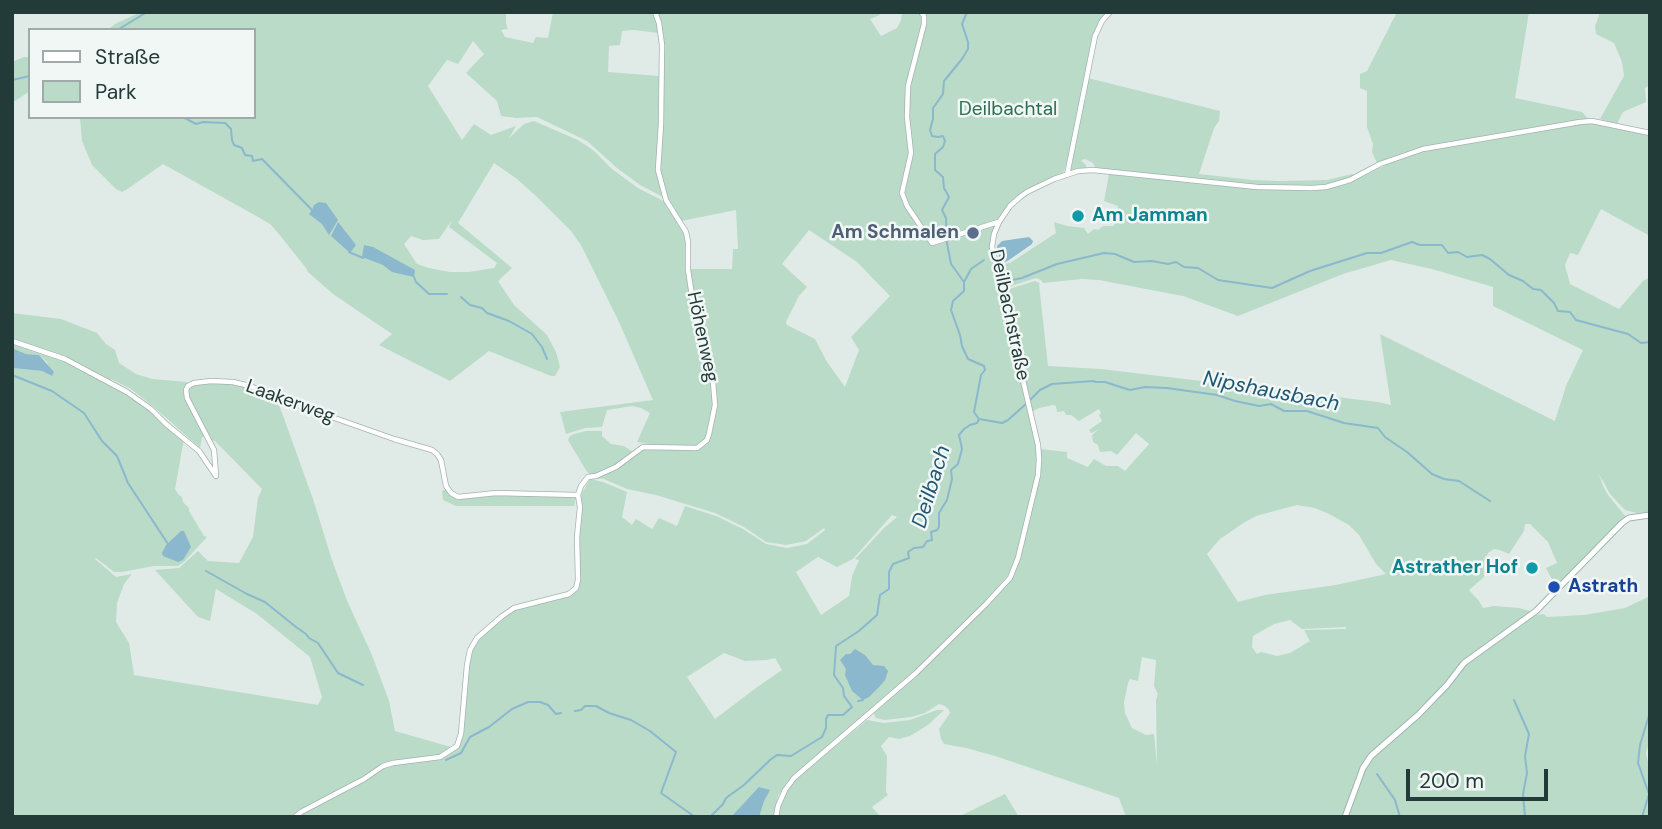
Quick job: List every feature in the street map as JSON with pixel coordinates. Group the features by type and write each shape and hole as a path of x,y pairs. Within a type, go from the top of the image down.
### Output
{"main road":[{"path":"1345,817 1363,768 1371,756 1418,715 1464,663 1536,611 1622,523 1629,518 1650,515"}],"street":[{"name":"Höhenweg","path":"578,495 588,477 616,467 643,447 689,449 702,445 709,434 715,405 712,370 698,330 688,270 688,237 666,201 658,170 662,45 655,12"},
{"path":"921,12 925,24 908,86 907,117 911,153 902,193 910,213 932,243 999,222"},
{"path":"1067,175 1095,36 1110,12"},
{"name":"Deilbachstraße","path":"776,817 785,790 794,778 916,674 1010,578 1018,558 1038,475 1039,459 992,247 999,222 1010,206 1027,192 1079,171 1093,170 1257,187 1326,187 1350,180 1380,164 1423,149 1580,122 1592,121 1650,133"},
{"name":"Laakerweg","path":"12,341 65,359 127,392 199,451 216,476 214,450 187,398 186,390 194,383 233,382 250,386 303,407 432,450 441,460 446,486 450,493 458,498 496,493 578,495"},
{"path":"295,817 383,766 440,757 457,746 461,734 467,665 470,650 477,638 514,608 569,594 576,588 580,507 578,495"}],"green space":[{"name":"Deilbachtal","path":"141,12 506,12 508,29 501,30 505,37 533,43 536,37 548,38 553,12 654,12 659,33 622,31 620,45 609,46 608,72 659,76 657,170 665,198 640,185 587,141 537,117 501,116 497,101 466,73 484,54 473,41 458,64 447,60 428,86 462,140 474,124 491,135 516,126 509,138 524,124 534,121 578,140 638,188 665,202 684,230 686,275 694,317 689,269 732,269 733,249 738,249 736,210 681,221 668,200 659,170 663,53 657,12 878,12 880,15 870,19 881,36 897,28 902,12 918,12 921,15 920,12 1111,12 1096,29 1088,78 1220,111 1219,121 1214,128 1199,174 1280,181 1327,180 1355,175 1339,182 1312,186 1257,185 1096,169 1093,163 1085,159 1081,160 1086,168 1072,172 1069,170 1070,153 1063,174 1019,196 997,223 992,255 1036,444 1035,479 1016,558 1008,575 994,593 912,675 787,782 778,796 774,817 12,817 12,368 42,371 52,376 47,362 39,355 26,354 12,348 12,313 61,319 97,333 115,350 119,363 136,374 152,379 187,382 185,396 205,437 202,437 200,448 131,389 111,379 109,384 129,393 184,439 175,489 207,537 178,566 154,566 114,572 95,559 116,577 132,574 124,584 117,603 116,622 129,643 134,675 318,705 322,697 310,657 257,614 216,589 210,621 198,617 155,570 179,568 198,551 208,561 239,563 253,537 258,498 262,489 210,439 189,400 187,392 194,384 236,383 277,399 332,560 389,701 395,731 451,747 463,737 468,665 471,650 478,638 515,609 571,594 578,587 581,498 590,479 627,492 622,517 632,525 636,519 652,529 659,518 677,526 685,506 716,516 766,544 787,548 807,544 825,530 824,528 806,541 786,545 766,542 744,527 715,513 595,478 643,449 699,449 709,440 712,431 710,420 705,439 692,446 637,442 650,413 632,406 607,410 602,427 585,428 566,434 560,412 653,400 581,245 537,197 494,163 458,223 512,268 498,281 514,305 547,335 560,367 555,376 489,351 450,381 379,345 392,334 333,294 308,272 270,224 258,217 163,164 126,190 122,192 116,189 92,165 82,141 80,119 256,119 256,28 110,28","holes":["452,220 449,227 497,263 494,268 450,272 417,264 404,244 411,236 423,240 439,239","809,230 857,262 890,296 851,337 859,350 845,387 815,339 786,322 799,296 807,287 782,264","892,515 897,517 855,559 859,560 852,576 849,596 821,615 796,572 818,557 837,567 853,559","724,653 745,661 775,658 782,670 715,719 687,677"]},
{"path":"1397,12 1529,12 1515,98 1582,112 1592,123 1650,135 1650,236 1601,209 1578,255 1570,253 1565,265 1570,284 1619,309 1643,281 1650,277 1650,512 1625,510 1610,494 1599,474 1608,495 1626,517 1556,587 1546,568 1557,563 1548,542 1530,524 1525,524 1524,531 1509,554 1494,549 1488,553 1484,562 1484,577 1469,590 1483,608 1519,608 1531,613 1472,661 1536,615 1584,615 1625,608 1650,596 1650,739 1646,753 1650,772 1650,817 1126,817 1119,798 995,756 944,744 939,729 950,713 945,706 939,704 925,713 911,717 885,720 876,718 875,712 917,675 1012,578 1040,476 1040,449 1067,452 1067,458 1088,467 1094,459 1106,466 1118,466 1125,471 1149,444 1136,433 1117,455 1111,451 1100,452 1092,435 1098,430 1091,433 1089,430 1102,421 1099,409 1079,421 1066,415 1064,411 1057,412 1056,406 1053,405 1032,412 1004,292 1009,289 1035,281 1040,283 1048,366 1101,369 1391,405 1380,334 1555,421 1566,386 1583,350 1493,306 1493,287 1432,269 1391,260 1343,274 1238,316 1183,296 1099,280 1043,283 1036,278 1002,287 997,265 1010,263 1056,233 1054,222 1084,228 1088,234 1103,226 1114,226 1118,206 1104,201 1109,174 1256,189 1313,190 1348,184 1386,165 1384,160 1377,163 1372,152 1373,144 1367,127 1367,91 1360,88 1360,74 1367,71","holes":["1297,505 1315,508 1349,525 1386,574 1238,602 1207,554 1220,539 1256,516","1290,620 1302,629 1346,629 1304,630 1310,641 1290,653 1277,656 1261,652 1257,654 1252,647 1253,636 1274,624","1142,657 1156,660 1154,686 1158,694 1157,765 1154,734 1146,735 1132,728 1125,713 1128,683 1130,679 1138,681"]},
{"path":"1599,12 1650,12 1650,85 1645,88 1646,102 1623,112 1617,124 1600,119 1624,76 1622,62 1614,43 1596,34"},
{"path":"28,57 28,92 12,103 12,62"},
{"path":"602,431 602,436 611,444 624,446 633,452 615,466 592,475 587,472 568,440 574,434"},
{"path":"446,489 458,499 497,494 576,498 574,506 456,506 443,500 442,491"},
{"path":"944,710 928,725 910,736 899,739 889,737 881,746 887,756 888,795 872,807 881,817 778,817 788,788 796,779 867,720 884,723 910,720"},
{"path":"1005,794 1019,817 958,817"}],"water":[{"path":"319,202 326,203 338,220 329,235 322,224 309,214"},
{"path":"338,222 356,245 350,253 331,236"},
{"path":"1029,237 1033,241 1032,244 1009,260 1000,261 997,246 1002,241"},
{"path":"364,245 373,247 415,270 414,277 392,272 383,265 362,257"},
{"path":"12,348 26,354 39,355 54,372 52,376 42,371 12,368"},
{"path":"184,531 191,547 183,560 178,562 163,556 162,553 166,545"},
{"path":"855,649 865,655 873,665 884,666 888,671 880,686 863,700 852,691 845,675 846,669 840,660"},
{"path":"759,787 770,790 759,817 731,817"}],"waterway":[{"path":"121,28 147,12"},
{"name":"Deilbach","path":"710,817 726,798 770,760 777,755 791,756 822,737 828,715 843,715 852,707 834,675 836,646 877,615 880,595 889,589 889,572 893,564 909,558 908,552 923,547 927,541 932,540 931,532 939,527 939,513 947,500 952,479 951,470 958,464 962,449 959,435 979,419 974,412 981,375 985,370 984,366 968,359 951,310 953,301 964,291 964,282 951,264 946,218 942,210 949,197 944,188 943,177 935,170 935,154 945,141 943,136 932,136 930,130 933,108 943,94 944,81 968,49 962,24 967,12"},
{"path":"12,80 28,76"},
{"path":"187,119 196,124 225,123 231,129 234,145 242,148 245,155 252,156 253,161 262,159 313,211"},
{"path":"1002,269 1007,281 1057,264 1104,253 1115,254 1134,262 1176,262 1184,267 1198,268 1218,280 1272,288 1310,271 1367,253 1381,253 1412,242 1420,245 1442,245 1448,253 1458,252 1467,257 1482,255 1490,259 1509,275 1533,289 1541,290 1558,311 1570,312 1576,320 1628,334 1641,343 1650,342"},
{"path":"349,252 363,258"},
{"path":"964,282 971,269 984,260"},
{"path":"414,277 429,294 447,294"},
{"path":"461,297 470,305 482,308 487,313 532,334 547,359"},
{"path":"12,375 52,391 84,413 102,441 117,456 128,483 168,544"},
{"name":"Nipshausbach","path":"1029,401 1040,390 1052,384 1093,381 1130,390 1145,387 1167,388 1217,395 1259,406 1271,404 1284,411 1307,411 1344,423 1378,428 1385,437 1432,474 1459,481 1490,501"},
{"path":"979,419 1002,423 1026,404"},
{"path":"206,571 265,602 318,643 338,673 363,685"},
{"name":"Deilbach","path":"858,701 863,700"},
{"path":"1514,700 1529,734 1523,794 1525,817"},
{"path":"446,760 461,753 470,737 489,727 512,709 528,702 540,702 548,705 556,714 561,713"},
{"path":"575,711 585,706 596,706 631,720 676,752 661,793 695,817"},
{"path":"1642,817 1649,794 1638,763 1640,745 1650,712"},
{"path":"1377,774 1395,800 1400,817"}],"place":[{"name":"Am Jamman","path":"1078,216"},
{"name":"Am Schmalen","path":"973,233"},
{"name":"Astrather Hof","path":"1532,568"},
{"name":"Astrath","path":"1554,587"}]}
